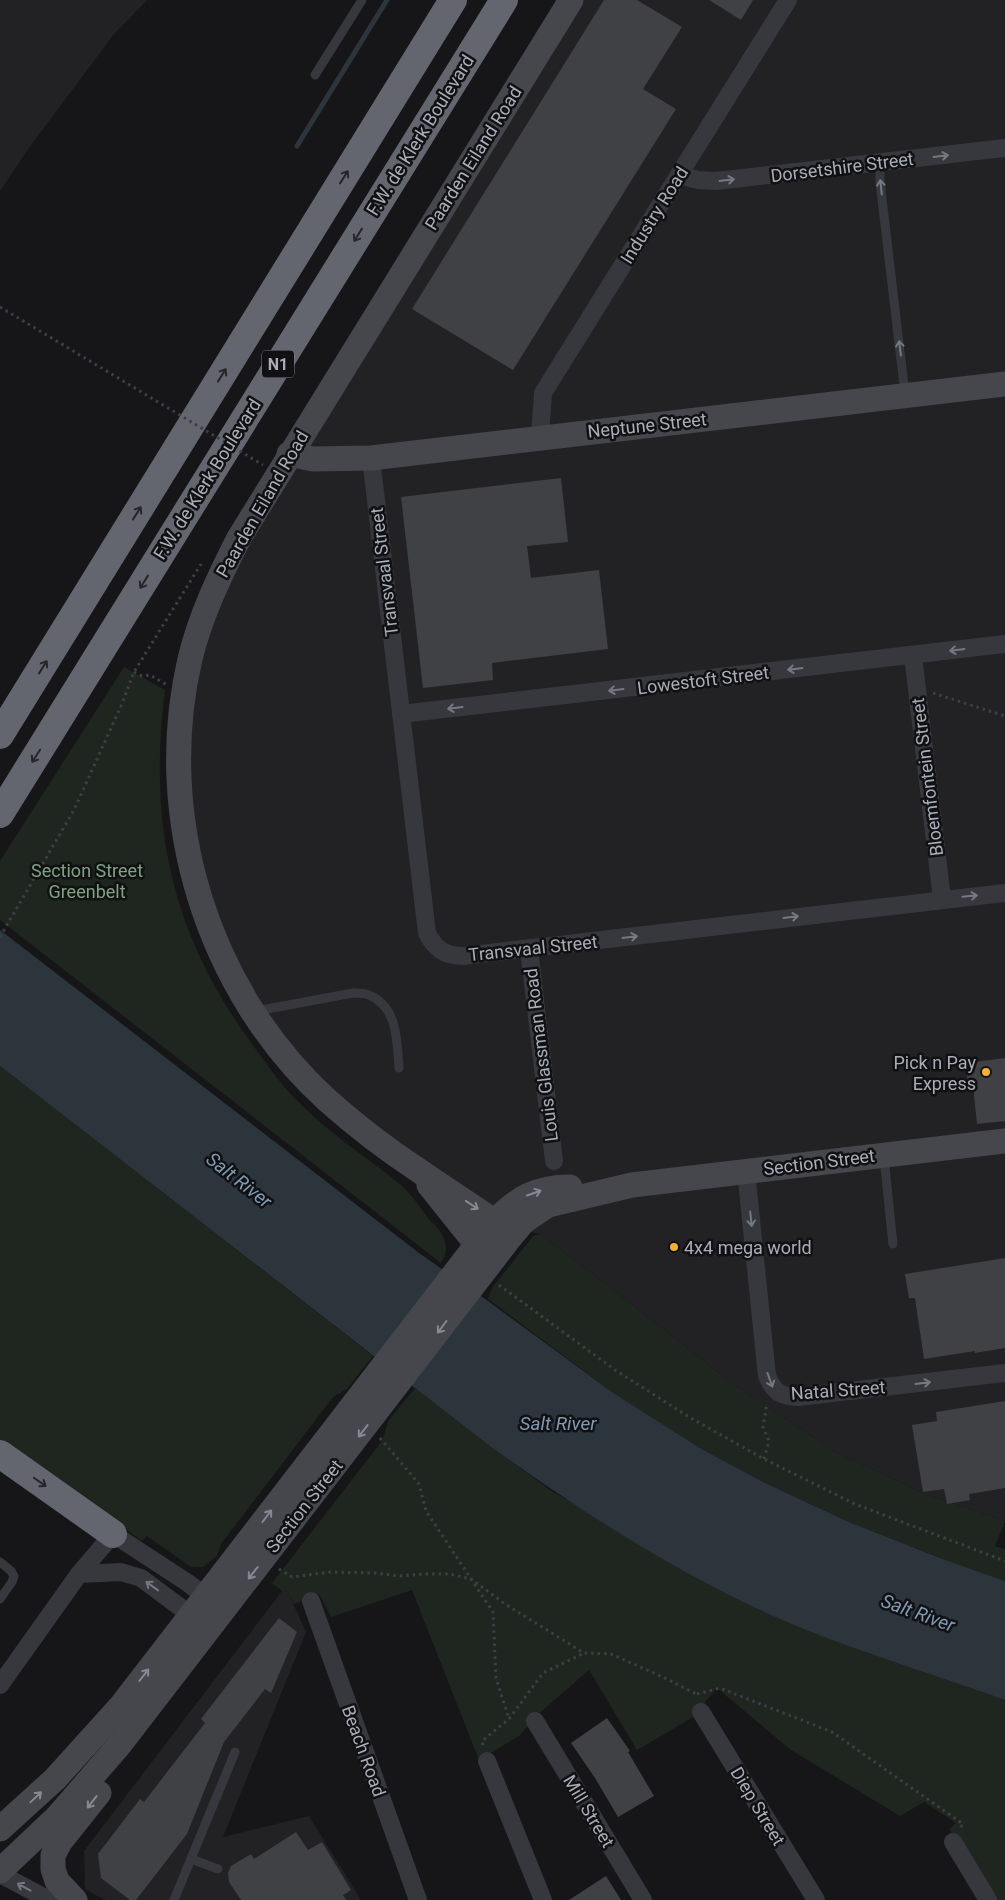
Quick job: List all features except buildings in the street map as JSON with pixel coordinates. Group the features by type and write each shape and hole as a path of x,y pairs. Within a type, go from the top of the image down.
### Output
{"highway":[{"name":"N1","path":"0,735 454,0"},
{"name":"F.W. de Klerk Boulevard","path":"18,784 54,729 504,0"},
{"name":"N1","path":"0,814 18,784"},
{"path":"0,806 18,784"},
{"path":"0,1454 113,1534"}],"street":[{"name":"Paarden Eiland Road","path":"504,1228 418,1171 371,1136 327,1099 289,1060 253,1011 231,976 217,945 198,892 188,855 180,785 180,731 190,660 201,622 218,579 239,538 289,454 571,0"},
{"name":"Industry Road","path":"540,437 543,393 788,0"},
{"name":"Dorsetshire Street","path":"679,175 698,180 716,181 1005,148"},
{"name":"Neptune Street","path":"289,454 313,459 371,458 1005,384"},
{"name":"Transvaal Street","path":"371,458 427,933 436,947 453,956 529,949 1005,893"},
{"name":"Lowestoft Street","path":"401,714 1005,644"},
{"name":"Bloemfontein Street","path":"913,656 942,899"},
{"name":"Louis Glassman Road","path":"529,949 554,1161"},
{"name":"Section Street","path":"0,1872 58,1816 121,1743 208,1613 383,1384 472,1282 487,1250 504,1228 512,1205 526,1196 541,1190 561,1187 632,1186 746,1170 1005,1141"},
{"name":"Natal Street","path":"746,1170 767,1376 773,1389 785,1396 798,1397 1005,1374"},
{"name":"Paarden Eiland Road","path":"418,1171 469,1235 487,1250"},
{"path":"0,1686 79,1574 113,1534 208,1613"},
{"path":"79,1574 121,1572 141,1578 208,1613"},
{"name":"Beach Road","path":"311,1601 418,1900"},
{"name":"Section Street","path":"0,1829 62,1772 208,1613"},
{"name":"Diep Street","path":"702,1712 816,1900"},
{"name":"Mill Street","path":"535,1721 644,1900"},
{"path":"76,1900 57,1881 53,1869 53,1855 60,1842 105,1786 121,1743"},
{"path":"487,1761 543,1900"},
{"path":"953,1842 988,1900"},
{"path":"0,1872 49,1900"}],"lane":[{"path":"315,75 362,0"},
{"path":"880,163 880,182 906,397"},
{"path":"253,1011 353,993 369,995 388,1011 396,1029 399,1068"},
{"path":"884,1155 893,1244"},
{"path":"0,1562 14,1576 0,1599"},
{"path":"174,1900 235,1752"},
{"path":"190,1859 218,1868"}],"path":[{"path":"0,307 263,466"},
{"path":"0,937 30,889 74,810 134,672 206,556"},
{"path":"134,672 142,676 150,675 184,696"},
{"path":"917,694 935,693 1005,716"},
{"path":"472,1282 500,1285 615,1370 689,1417 764,1459 855,1504 1005,1561"},
{"path":"764,1459 769,1441 763,1427 768,1398"},
{"path":"380,1438 419,1484 426,1511 494,1612 496,1678 510,1719"},
{"path":"279,1569 292,1577 331,1572 375,1573 400,1576 450,1574 471,1579 505,1604 584,1653"},
{"path":"487,1761 482,1741 510,1719 543,1673 584,1653 611,1654 696,1694 720,1688 832,1732 962,1824 953,1842"},
{"path":"696,1694 698,1701 704,1708 702,1712"}],"shaded area":[{"path":"0,0 147,0 114,34 31,145 0,191"},
{"path":"560,0 1005,0 1005,1521 923,1493 836,1452 729,1381 540,1234 482,1224 319,1091 208,921 182,725 239,539"},
{"path":"287,1590 306,1632 223,1837 309,1816 361,1900 105,1900 85,1889 84,1851 282,1591"}],"green space":[{"name":"Section Street Greenbelt","path":"124,667 165,690 160,787 164,832 172,876 184,919 202,961 224,1002 252,1044 286,1089 324,1125 389,1175 413,1197 443,1236 446,1249 441,1263 0,920 0,861"},
{"path":"0,1066 373,1356 347,1389 333,1397 221,1544 217,1556 203,1567 191,1567 147,1536 142,1541 0,1441"},
{"path":"540,1234 729,1381 836,1452 923,1493 1005,1521 995,1546 1005,1549 1005,1581 849,1522 763,1482 700,1448 612,1392 488,1299 492,1288 533,1236"},
{"path":"415,1388 553,1492 818,1634 1005,1700 1005,1900 996,1900 949,1829 956,1823 924,1802 900,1816 791,1750 717,1688 705,1702 707,1709 637,1750 589,1670 542,1711 519,1736 479,1760 412,1590 331,1617 319,1594 294,1604 287,1590 282,1591 272,1583 382,1441 389,1420"}],"water":[{"name":"Salt River","path":"0,930 419,1253 612,1392 700,1448 763,1482 849,1522 1005,1581 1005,1700 819,1635 775,1617 732,1596 690,1575 608,1526 491,1447 0,1066"}],"waterway":[{"path":"297,146 387,0"}],"place":[{"name":"Pick n Pay Express","path":"986,1072"},
{"name":"4x4 mega world","path":"674,1247"}]}
